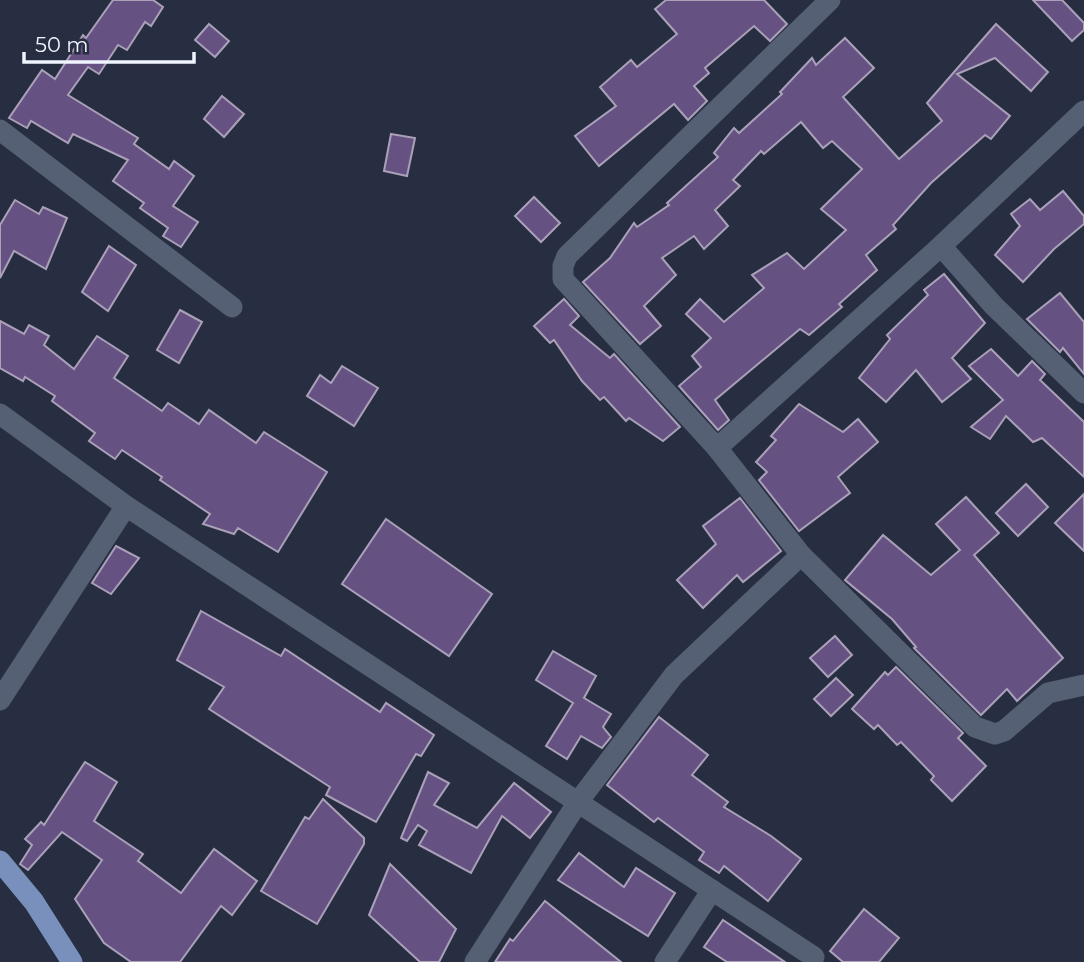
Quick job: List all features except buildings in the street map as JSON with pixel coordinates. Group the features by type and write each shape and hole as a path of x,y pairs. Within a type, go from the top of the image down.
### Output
{"main road":[{"path":"0,862 34,902 72,962"}],"street":[{"path":"830,0 567,256 562,266 566,285 717,448 801,555 975,727 985,733 1004,731 1048,692 1084,685"},
{"path":"717,448 941,246 1084,111"},
{"path":"0,130 232,307"},
{"path":"941,246 994,306 1084,393"},
{"path":"0,414 126,506 814,957"},
{"path":"0,700 126,506"},
{"path":"475,962 578,802 674,675 801,555"},
{"path":"665,962 712,890"}]}
